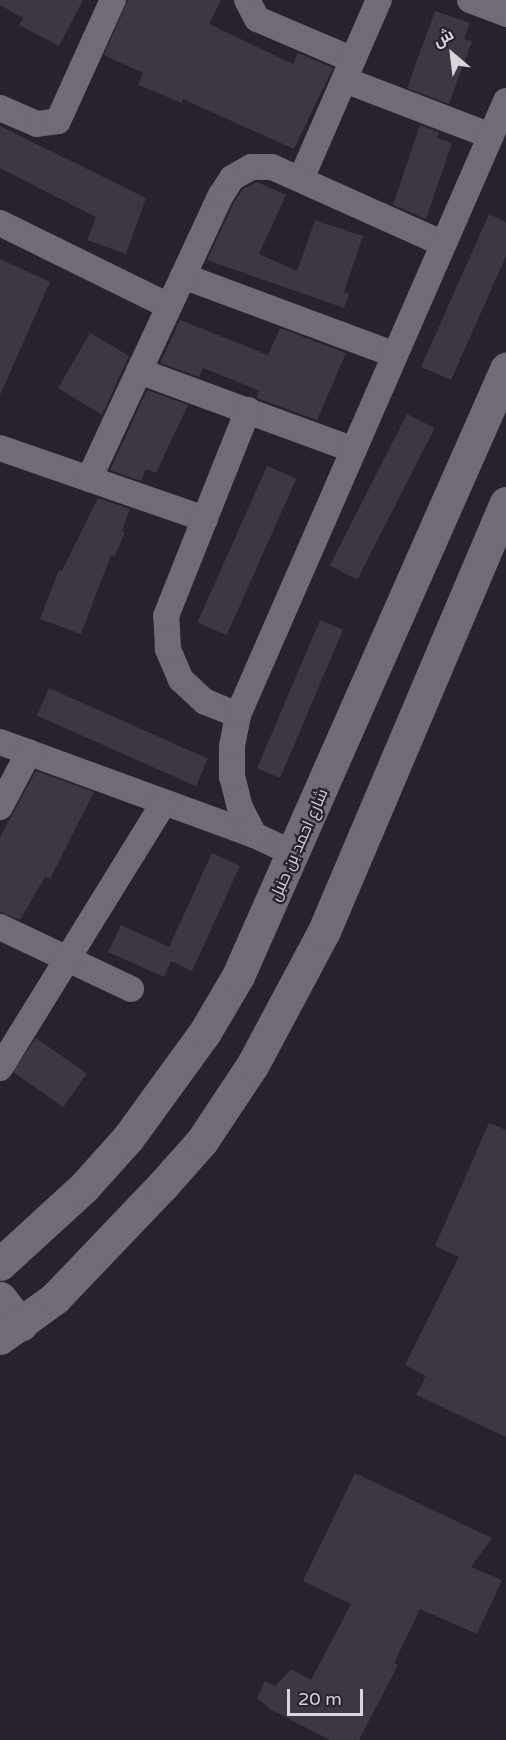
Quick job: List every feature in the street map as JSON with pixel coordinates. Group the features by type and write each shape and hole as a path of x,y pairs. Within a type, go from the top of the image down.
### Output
{"street":[{"path":"0,108 37,124 58,121 113,0"},
{"path":"247,0 257,19 349,70 491,136"},
{"path":"301,179 379,0"},
{"path":"470,0 506,14"},
{"path":"254,835 240,808 232,777 232,746 238,715 506,102"},
{"path":"89,479 183,276 232,178 251,167 272,167 444,244"},
{"path":"0,225 169,306"},
{"path":"183,276 395,355"},
{"name":"شارع احمد بن حنبل","path":"0,1264 84,1187 168,1086 238,976 295,854 506,369"},
{"path":"139,370 354,450"},
{"path":"238,715 206,702 182,680 168,649 166,616 248,410"},
{"path":"0,448 205,519"},
{"path":"0,1298 10,1331 55,1298 202,1141 258,1055 324,931 506,503"},
{"path":"0,742 254,835 295,854"},
{"path":"0,807 28,752"},
{"path":"1,1064 164,802"},
{"path":"0,927 131,989"}],"building":[{"path":"0,0 83,0 59,46 19,25 23,18 0,5"},
{"path":"128,0 221,0 209,24 293,64 298,53 333,68 294,149 183,99 182,103 138,85 143,73 104,55"},
{"path":"435,11 470,23 464,39 472,41 449,104 407,88"},
{"path":"420,125 439,132 437,138 452,143 426,219 393,205"},
{"path":"0,126 146,198 126,254 87,240 96,217 0,168"},
{"path":"257,182 286,195 259,254 297,271 315,220 363,236 344,292 349,294 344,308 207,260 234,202 243,189"},
{"path":"489,214 506,222 506,256 451,380 421,367"},
{"path":"0,259 50,282 0,395"},
{"path":"180,320 268,355 280,328 346,353 317,420 257,398 258,390 203,368 199,377 160,363"},
{"path":"90,333 129,356 102,415 58,388"},
{"path":"147,390 188,405 156,473 146,469 141,481 110,470"},
{"path":"407,414 435,428 357,580 330,565"},
{"path":"267,466 296,479 227,635 197,622"},
{"path":"98,498 130,509 122,531 125,533 114,557 111,555 81,634 40,619 59,570 62,571"},
{"path":"320,620 343,630 280,778 257,768"},
{"path":"49,688 208,759 196,786 37,715"},
{"path":"36,771 94,792 50,879 45,877 20,920 0,912 0,837"},
{"path":"212,853 240,866 192,971 171,961 164,977 108,952 121,925 169,947"},
{"path":"36,1038 87,1074 63,1107 12,1072"},
{"path":"489,1123 506,1130 506,1437 416,1395 426,1376 405,1365 459,1257 435,1246"},
{"path":"355,1473 492,1538 471,1567 502,1580 477,1634 420,1609 394,1663 398,1665 359,1740 330,1740 270,1709 257,1698 265,1681 275,1686 291,1669 311,1680 351,1604 303,1581"}]}
